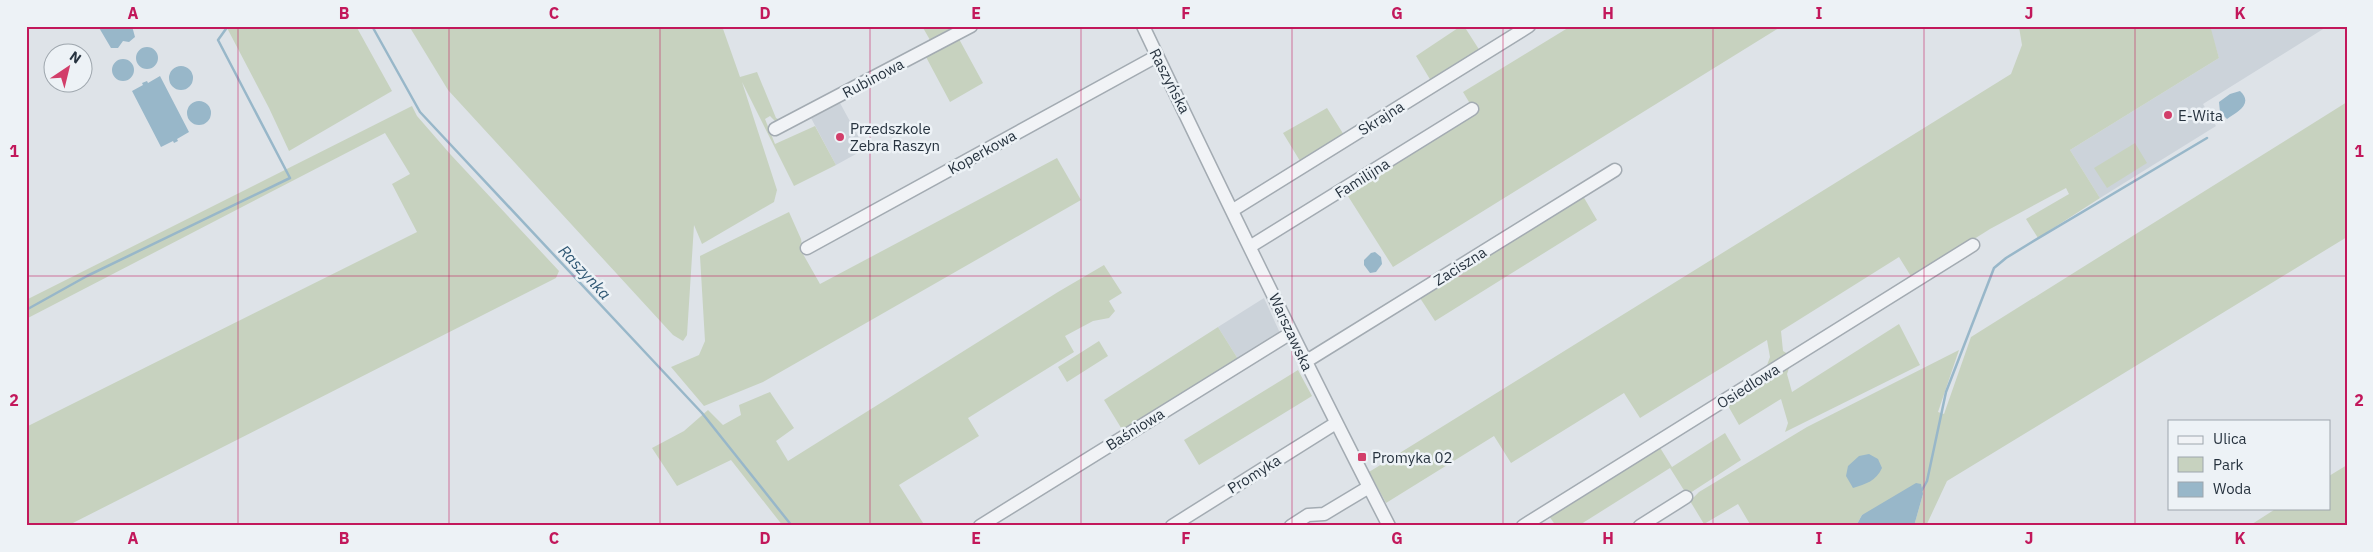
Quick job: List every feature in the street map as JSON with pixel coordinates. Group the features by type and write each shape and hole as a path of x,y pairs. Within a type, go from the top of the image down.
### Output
{"street":[{"name":"Rubinowa","path":"775,129 971,26"},
{"name":"Raszyńska","path":"1143,26 1198,136"},
{"name":"Skrajna","path":"1233,210 1529,26"},
{"name":"Koperkowa","path":"807,248 1158,56"},
{"name":"Familijna","path":"1251,246 1472,109"},
{"name":"Warszawska","path":"1198,136 1305,362 1389,526"},
{"name":"Zaciszna","path":"1305,362 1616,170"},
{"name":"Osiedlowa","path":"1523,526 1973,245"},
{"name":"Baśniowa","path":"980,526 1291,333"},
{"name":"Promyka","path":"1172,526 1336,423"},
{"path":"1291,526 1308,515 1324,514 1369,487"},
{"path":"1640,526 1686,497"}],"shaded area":[{"name":"E-Wita","path":"2215,26 2328,26 2203,104 2216,126 2100,198 2070,150 2219,58 2210,29"},
{"name":"Przedszkole Zebra Raszyn","path":"840,103 865,149 836,165 811,118"},
{"path":"1264,298 1280,333 1238,359 1218,327"}],"green space":[{"path":"226,26 356,26 392,91 289,151"},
{"path":"409,26 722,26 740,77 757,72 776,118 780,120 775,121 770,116 765,119 775,144 815,126 836,165 794,186 742,82 777,190 774,202 702,244 694,225 687,335 683,341 673,335 448,90"},
{"path":"922,26 955,26 930,40"},
{"path":"1461,26 1464,26 1480,51 1431,81 1416,56"},
{"path":"1571,26 1782,26 1393,267 1346,193 1475,112 1463,92"},
{"path":"2020,26 2215,26 2211,29 2219,58 2070,150 2100,198 2038,238 2026,219 2069,194 2066,188 1990,229 1912,278 1899,257 1781,331 1783,351 1788,354 1766,368 1770,357 1767,340 1640,418 1624,393 1511,463 1494,436 1386,503 1369,472 2011,74 2022,45"},
{"path":"959,39 983,83 950,102 926,57"},
{"path":"2347,102 2347,237 1947,481 1926,526 1914,526 1923,494 1862,515 1856,526 1751,526 1738,504 1704,524 1690,501 1699,492 1807,427 1959,350 1938,412 1944,414 1971,337"},
{"path":"412,106 417,116 451,155 559,271 556,278 67,526 26,526 26,427 417,232 392,184 410,174 385,133 26,319 26,300"},
{"path":"1327,108 1344,135 1300,161 1283,133"},
{"path":"2135,143 2147,163 2107,188 2094,168"},
{"path":"1057,158 1081,200 763,382 704,406 671,367 699,355 705,341 700,256 789,212 801,239 803,254 820,284"},
{"path":"1583,196 1597,220 1435,321 1420,298"},
{"path":"1104,265 1122,293 1109,301 1115,311 1109,318 1093,321 1065,336 1074,352 968,418 979,436 899,485 925,526 783,526 731,460 677,486 652,448 684,431 708,410 723,425 741,415 739,405 770,392 794,428 776,441 788,461"},
{"path":"1899,324 1920,365 1785,432 1788,423 1781,399 1739,425 1727,404 1790,365 1787,374 1792,392"},
{"path":"1218,327 1238,359 1123,431 1104,400"},
{"path":"1099,341 1108,356 1067,382 1058,367"},
{"path":"1298,370 1312,396 1199,465 1184,440"},
{"path":"1725,433 1741,460 1687,495 1670,468 1578,526 1556,526 1549,516 1659,446 1672,467"},
{"path":"2347,465 2347,526 2249,526 2274,510 2330,510 2330,475"}],"water":[{"path":"98,26 132,26 135,37 129,42 123,41 118,48 111,48"},
{"path":"147,47 155,50 158,58 155,66 147,69 139,66 136,58 139,50"},
{"path":"123,59 131,62 134,70 131,78 123,81 115,78 112,70 115,62"},
{"path":"181,66 186,67 192,73 192,83 186,89 181,90 176,89 170,83 169,78 170,73 176,67"},
{"path":"160,76 189,132 177,139 178,141 174,143 173,141 161,147 132,91 143,85 142,83 147,81 148,83"},
{"path":"2240,91 2244,96 2245,104 2227,119 2220,112 2219,102 2230,94"},
{"path":"199,101 204,102 210,108 210,118 204,124 199,125 194,124 188,118 187,113 188,108 194,102"},
{"path":"1375,252 1381,257 1382,264 1376,272 1370,273 1364,265 1364,260 1371,253"},
{"path":"1869,454 1878,459 1882,468 1874,479 1853,488 1846,476 1848,466 1859,456"},
{"path":"1916,483 1921,484 1923,494 1914,526 1856,526 1862,515"}],"waterway":[{"path":"26,310 87,276 290,178 218,40 228,26"},
{"name":"Raszynka","path":"372,26 420,112 702,413 792,526"},
{"path":"1922,490 1927,481 1946,392 1994,268 2032,242 2207,138"}],"place":[{"name":"E-Wita","path":"2168,115"},
{"name":"Przedszkole Zebra Raszyn","path":"840,137"},
{"name":"Promyka 02","path":"1362,457"}]}
